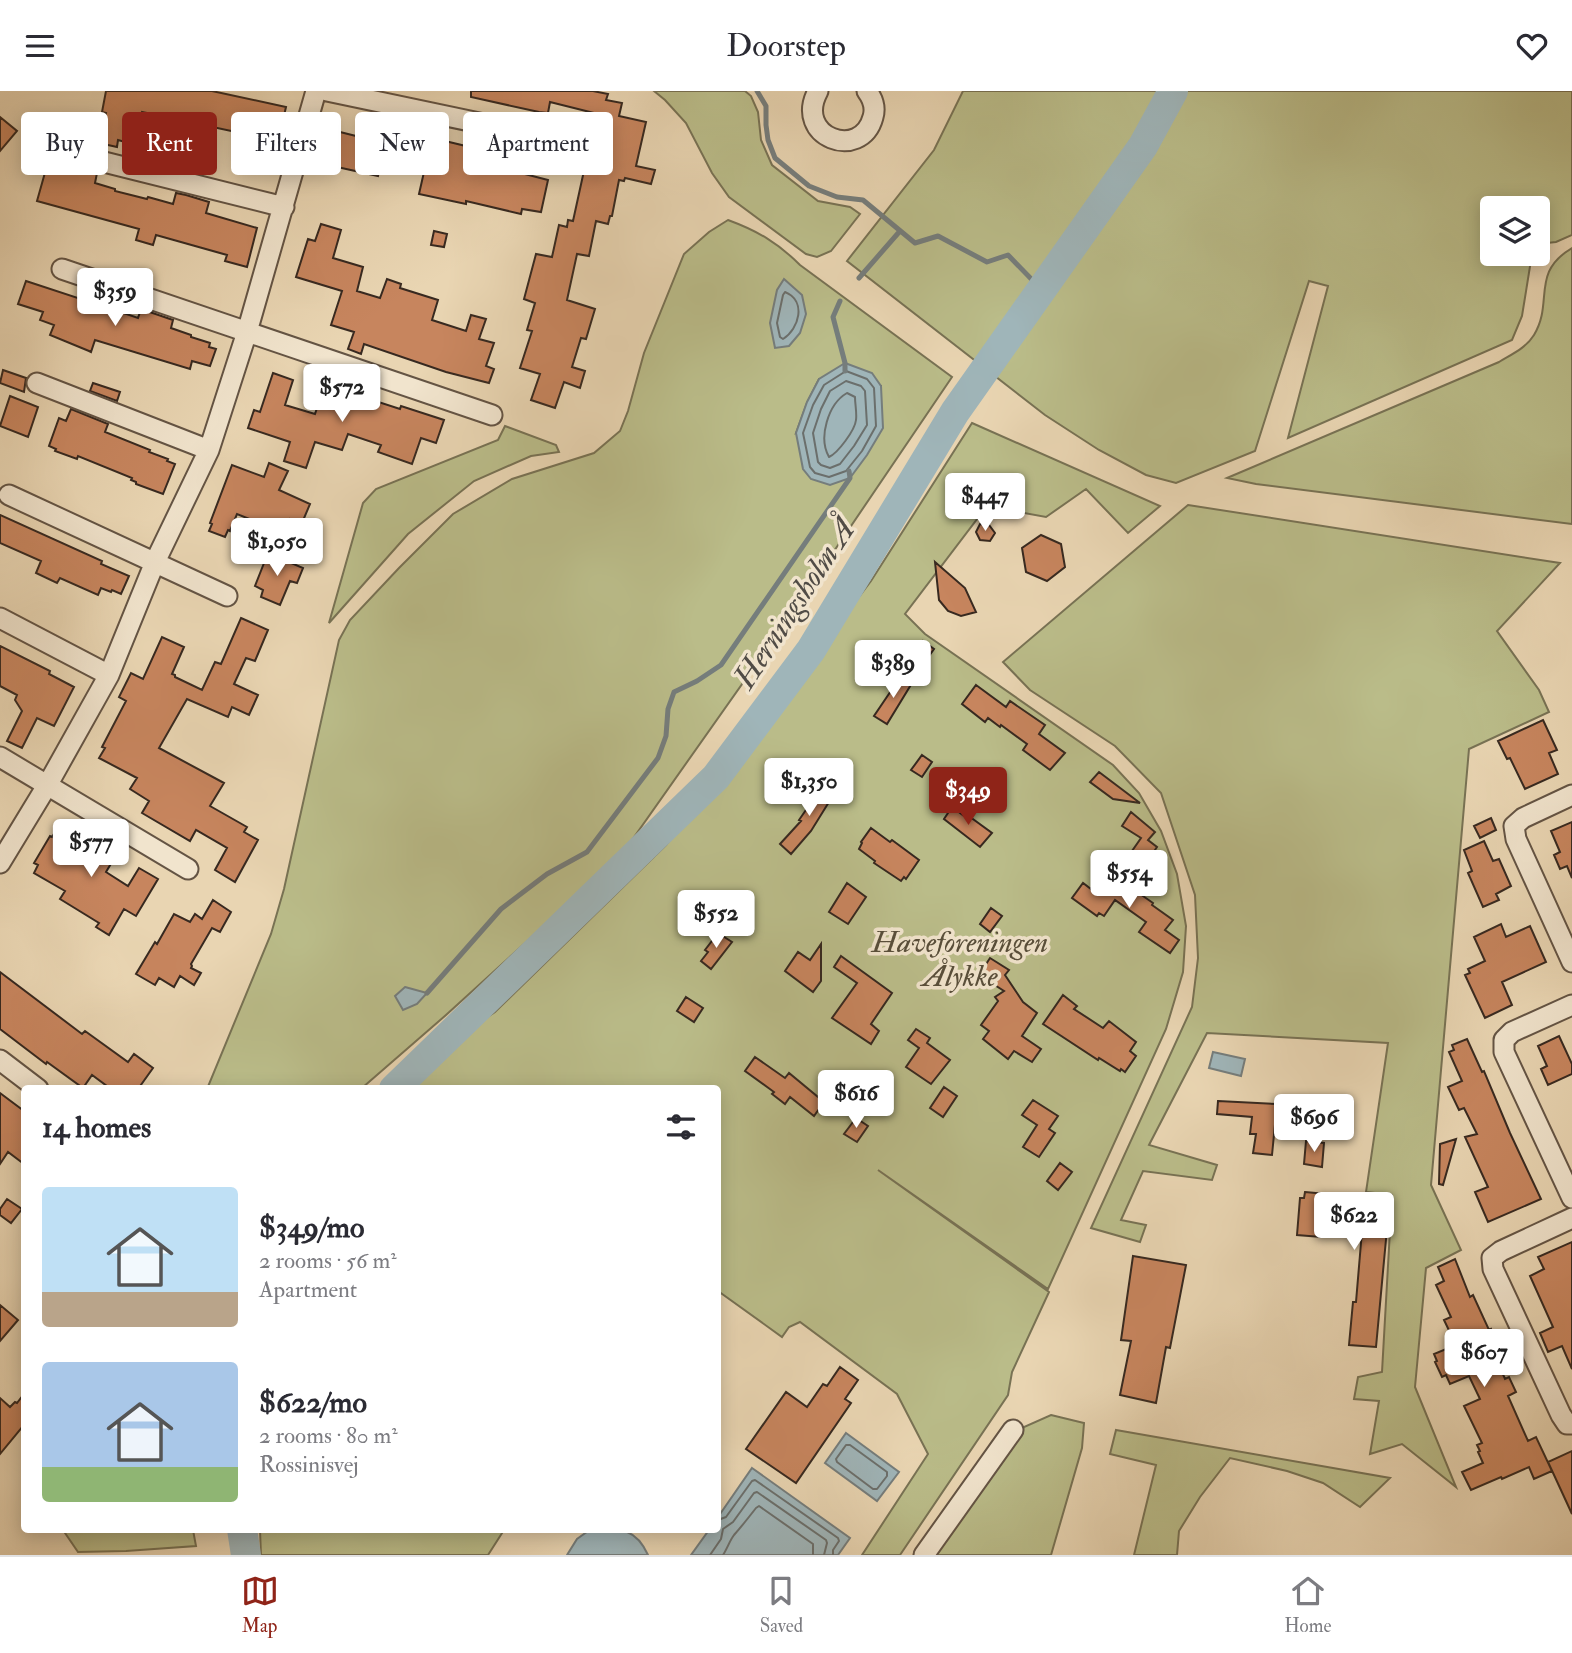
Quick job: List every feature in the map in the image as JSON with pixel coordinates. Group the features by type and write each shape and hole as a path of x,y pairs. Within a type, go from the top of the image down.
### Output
{"street":[{"path":"0,863 109,674 155,562 209,450 247,332 316,91"},
{"path":"327,91 463,120"},
{"path":"818,91 812,108 816,126 830,138 849,141 857,138 869,127 874,111 867,91"},
{"path":"108,163 284,207"},
{"path":"62,269 492,415"},
{"path":"37,383 209,450"},
{"path":"9,495 227,596"},
{"path":"0,618 109,674"},
{"path":"0,757 188,869"},
{"path":"1572,795 1523,818 1514,826 1516,839 1572,961"},
{"path":"1572,1005 1512,1032 1504,1040 1504,1052 1572,1198"},
{"path":"0,1060 33,1085"},
{"path":"1570,1424 1561,1415 1493,1269 1492,1258 1501,1251 1572,1218"},
{"path":"924,1555 1013,1430"}],"green space":[{"path":"654,91 745,91 751,96 758,112 761,140 772,165 818,201 850,207 860,214 831,251 817,257 806,254 729,197 712,173 686,123"},
{"path":"963,91 1572,91 1572,235 1550,243 1550,196 1480,196 1480,266 1530,266 1522,316 1512,340 1288,438 1328,286 1309,281 1255,451 1176,483 1146,475 1099,450 1045,415 847,261 934,150"},
{"path":"728,220 749,229 784,250 800,265 952,377 788,619 620,857 365,1085 209,1085 271,934 284,889 339,640 350,620 453,514 512,479 594,453 620,431 644,353 684,254 709,232","holes":["819,379 881,386 881,403 796,433"]},
{"path":"1572,248 1572,524 1256,484 1227,478 1499,362 1527,344 1540,323 1551,267"},
{"name":"Haveforeningen Ålykke","path":"972,423 1160,506 1128,533 1086,489 1046,517 987,506 905,614 925,634 1113,765 1139,793 1161,831 1177,874 1186,926 1183,972 1166,1029 1048,1289 878,1170 1049,1292 1012,1372 1008,1395 900,1555 862,1555 928,1454 897,1394 800,1322 789,1327 782,1337 721,1293 721,1085 386,1085 495,1012 666,845 758,730 871,581"},
{"path":"505,426 556,445 559,452 531,456 474,481 408,534 329,623 363,503 376,489 498,440"},
{"path":"1188,505 1560,563 1497,631 1539,690 1549,712 1469,749 1431,1185 1461,1250 1426,1268 1415,1387 1456,1487 1402,1444 1370,1454 1379,1401 1354,1399 1358,1377 1382,1372 1392,1195 1366,1192 1388,1043 1207,1033 1149,1145 1217,1165 1212,1180 1143,1171 1121,1220 1146,1225 1140,1242 1091,1228 1192,1007 1198,958 1195,895 1161,793 1115,746 1030,690 1003,662"},
{"path":"1051,1415 1084,1423 1082,1448 1051,1555 935,1555 1024,1427"},
{"path":"1116,1430 1390,1478 1360,1507 1323,1483 1287,1471 1230,1458 1200,1497 1179,1531 1177,1555 1134,1555 1156,1465 1110,1454"},
{"path":"65,1533 194,1533 196,1546 126,1551 78,1552"},
{"path":"260,1533 502,1533 488,1555 261,1555"}],"water":[{"path":"784,279 802,295 806,314 800,333 789,346 775,348 770,323 777,290"},
{"path":"845,363 872,373 881,386 883,428 850,478 830,485 811,479 803,469 796,433 819,379"},
{"path":"405,987 427,993 417,1004 403,1010 395,996"},
{"path":"1213,1052 1245,1059 1241,1076 1209,1068"},
{"path":"846,1433 899,1472 877,1501 825,1463"},
{"path":"752,1468 850,1538 838,1555 691,1555 707,1533 721,1533 721,1513"},
{"path":"585,1533 629,1533 637,1539 648,1555 567,1555 577,1539"}],"building":[{"path":"106,91 212,91 286,107 285,112 231,112 231,131 217,128 217,112 122,112 122,141 118,140 117,147 108,145 108,112 102,112"},
{"path":"471,91 593,91 608,94 606,100 622,103 619,116 646,122 636,166 655,170 651,184 625,178 624,181 619,180 608,224 596,221 589,256 577,254 567,300 595,309 586,339 581,338 572,367 585,371 580,388 564,382 555,408 531,400 540,374 520,368 532,331 527,330 535,303 524,299 536,254 552,257 559,225 567,227 568,220 573,221 583,175 613,175 613,112 590,112 550,102 548,112 539,112 471,97"},
{"path":"0,117 17,131 0,151"},
{"path":"341,132 355,136 355,171 341,168"},
{"path":"449,142 463,145 463,175 529,175 548,180 541,212 522,209 521,214 466,201 466,204 419,194 423,175 449,175"},
{"path":"44,175 97,175 95,183 147,199 148,197 173,204 176,193 209,202 206,213 257,228 247,267 225,261 227,255 156,235 153,245 136,240 139,229 37,201"},
{"path":"321,224 341,230 333,258 363,267 357,291 380,298 387,279 401,284 400,288 438,300 432,320 466,331 471,315 486,319 479,339 494,343 486,366 494,369 489,383 446,372 364,344 361,354 348,349 354,332 331,325 342,291 296,277 308,239 315,241"},
{"path":"434,231 447,234 444,247 431,245"},
{"path":"26,281 105,310 106,307 138,318 141,309 173,320 171,328 210,343 209,347 216,349 210,366 192,361 190,369 95,340 91,352 50,335 54,325 40,320 43,312 18,304"},
{"path":"3,370 26,378 24,392 0,383"},
{"path":"273,373 293,380 285,405 315,414 323,390 356,401 357,395 400,409 401,406 444,420 436,443 421,438 412,464 378,452 381,445 348,434 342,450 315,442 306,468 284,461 290,442 248,428 254,410 260,412"},
{"path":"93,383 120,392 117,401 90,391"},
{"path":"10,396 38,407 28,437 0,426"},
{"path":"71,409 108,424 105,432 150,450 149,452 175,464 163,494 136,484 132,478 78,456 77,459 55,451 56,449 49,446 59,418 66,421"},
{"path":"269,463 288,471 279,490 310,504 302,523 290,519 281,541 259,532 262,524 237,514 225,537 209,531 232,465 264,477"},
{"path":"0,515 129,576 121,594 101,588 98,595 60,578 57,583 36,573 41,561 0,543"},
{"path":"980,524 989,525 995,533 990,541 980,540 976,532"},
{"path":"1041,535 1061,544 1065,567 1047,581 1026,572 1022,548"},
{"path":"268,553 303,568 297,583 290,581 280,605 261,597 263,590 255,586"},
{"path":"935,562 965,588 976,612 961,616 948,611 939,600"},
{"path":"241,618 268,630 255,661 246,658 234,684 258,695 249,715 232,707 228,717 187,699 159,748 224,783 210,806 247,827 244,832 258,840 235,882 215,870 227,848 196,830 190,841 142,813 149,801 130,789 137,778 99,758 126,701 119,697 131,673 143,679 162,637 184,647 172,674 202,690 215,662 221,664"},
{"path":"923,641 934,649 917,673 906,666"},
{"path":"0,646 50,671 49,674 74,687 54,726 37,718 22,748 7,741 22,711 15,700 17,695 0,686"},
{"path":"901,676 912,683 887,724 874,716"},
{"path":"976,685 1006,707 1010,701 1045,725 1039,734 1065,753 1050,770 1023,750 1027,744 988,718 985,722 962,704"},
{"path":"1543,720 1557,750 1549,753 1558,774 1525,789 1510,758 1507,759 1498,741"},
{"path":"922,755 932,762 922,777 911,770"},
{"path":"1099,772 1140,803 1113,799 1090,782"},
{"path":"826,781 837,789 811,831 791,854 780,844 801,821 799,820"},
{"path":"952,807 992,833 980,847 944,819"},
{"path":"1131,812 1155,832 1148,840 1157,847 1137,876 1126,868 1136,854 1132,851 1141,838 1122,826"},
{"path":"1491,818 1496,830 1480,838 1474,826"},
{"path":"1572,822 1572,878 1567,866 1560,869 1554,855 1560,852 1551,831"},
{"path":"60,824 115,857 106,872 128,886 139,868 158,879 136,916 124,909 109,935 96,927 99,923 60,899 65,891 34,873 38,865 34,863"},
{"path":"871,828 919,860 906,879 904,877 901,881 859,849"},
{"path":"1484,841 1493,861 1499,859 1511,886 1496,894 1499,900 1483,907 1468,873 1472,871 1464,850"},
{"path":"1112,880 1118,884 1120,880 1173,920 1165,930 1179,940 1170,953 1139,932 1146,922 1115,900 1104,916 1099,913 1097,916 1072,898 1083,883 1091,889 1096,882 1106,889"},
{"path":"847,883 866,897 848,924 829,912"},
{"path":"213,900 231,912 220,932 212,928 191,964 191,968 201,973 194,985 180,976 174,987 159,978 155,985 136,974 174,914 190,922 195,914 202,919"},
{"path":"991,908 1002,916 990,932 980,924"},
{"path":"1501,924 1506,937 1530,926 1546,962 1502,982 1512,1005 1485,1018 1465,975 1470,973 1468,969 1485,961 1474,937"},
{"path":"718,933 732,942 711,969 701,961 708,952 705,950"},
{"path":"821,944 821,981 813,992 785,971 798,952 810,960"},
{"path":"841,956 892,993 871,1024 879,1031 871,1044 832,1018 857,983 834,967"},
{"path":"990,958 1009,970 1005,975 1023,1002 1037,1013 1022,1036 1041,1049 1032,1062 1014,1051 1008,1059 983,1039 989,1031 981,1025 998,1001 995,997 1004,991 979,975"},
{"path":"0,972 82,1034 85,1031 128,1062 134,1054 153,1068 141,1085 106,1085 92,1075 85,1085 79,1085 0,1029"},
{"path":"1063,995 1077,1006 1074,1009 1103,1028 1109,1021 1136,1042 1130,1051 1136,1056 1125,1072 1099,1058 1098,1060 1043,1024"},
{"path":"686,997 703,1008 694,1022 677,1011"},
{"path":"916,1029 930,1038 927,1043 950,1060 931,1084 906,1067 919,1048 908,1040"},
{"path":"1559,1036 1572,1064 1572,1074 1548,1085 1541,1069 1547,1066 1538,1046"},
{"path":"1467,1039 1541,1199 1488,1222 1475,1192 1488,1187 1465,1137 1477,1134 1464,1108 1459,1110 1448,1087 1462,1081 1449,1052 1454,1050 1452,1045"},
{"path":"755,1057 785,1078 789,1073 824,1102 814,1116 790,1097 785,1104 772,1094 774,1092 745,1071"},
{"path":"944,1087 957,1096 943,1117 930,1108"},
{"path":"0,1093 21,1109 21,1162 8,1152 0,1164"},
{"path":"1033,1100 1058,1116 1049,1129 1055,1133 1039,1157 1023,1147 1037,1125 1022,1115"},
{"path":"1218,1101 1277,1104 1272,1155 1253,1153 1256,1134 1250,1134 1252,1117 1217,1114"},
{"path":"856,1118 868,1126 857,1142 844,1134"},
{"path":"1456,1139 1443,1185 1439,1184 1440,1144"},
{"path":"1306,1141 1324,1143 1322,1167 1304,1164"},
{"path":"1060,1163 1072,1172 1058,1190 1047,1181"},
{"path":"1305,1192 1369,1198 1368,1205 1389,1207 1376,1347 1349,1345 1362,1231 1322,1227 1321,1237 1297,1235 1300,1198 1304,1198"},
{"path":"7,1199 21,1210 11,1223 0,1215 0,1209"},
{"path":"1572,1242 1572,1369 1562,1346 1548,1352 1540,1333 1553,1327 1530,1276 1544,1269 1538,1257"},
{"path":"1133,1256 1186,1265 1170,1348 1166,1347 1156,1403 1120,1395 1131,1341 1121,1340"},
{"path":"1455,1259 1470,1297 1473,1295 1489,1330 1491,1329 1497,1344 1486,1349 1497,1373 1502,1372 1505,1379 1509,1377 1516,1392 1508,1396 1528,1441 1536,1437 1552,1471 1534,1479 1529,1467 1471,1490 1462,1472 1483,1463 1477,1445 1482,1443 1464,1406 1480,1399 1469,1376 1450,1384 1446,1375 1442,1377 1434,1354 1456,1345 1444,1320 1451,1317 1436,1285 1444,1281 1438,1267"},
{"path":"0,1305 18,1320 0,1341"},
{"path":"840,1367 858,1380 845,1399 851,1403 796,1483 746,1449 786,1392 807,1407 823,1384 827,1386"},
{"path":"0,1398 10,1407 21,1398 21,1429 0,1454"},
{"path":"1572,1451 1572,1514 1548,1462"}],"waterway":[{"path":"757,91 766,106 768,140 775,158 809,186 837,197 863,200 915,243 938,236 987,262 1008,255 1041,289"},
{"name":"Herningsholm Å","path":"398,1085 716,777 811,650 955,412 1143,146 1173,91"},
{"path":"859,278 900,231"},
{"path":"840,301 833,317 845,371"},
{"path":"427,993 501,909 547,874 587,852 658,758 666,736 668,709 674,692 721,665 850,478 849,471"},
{"name":"Herningsholm Å","path":"243,1533 246,1555"}]}
